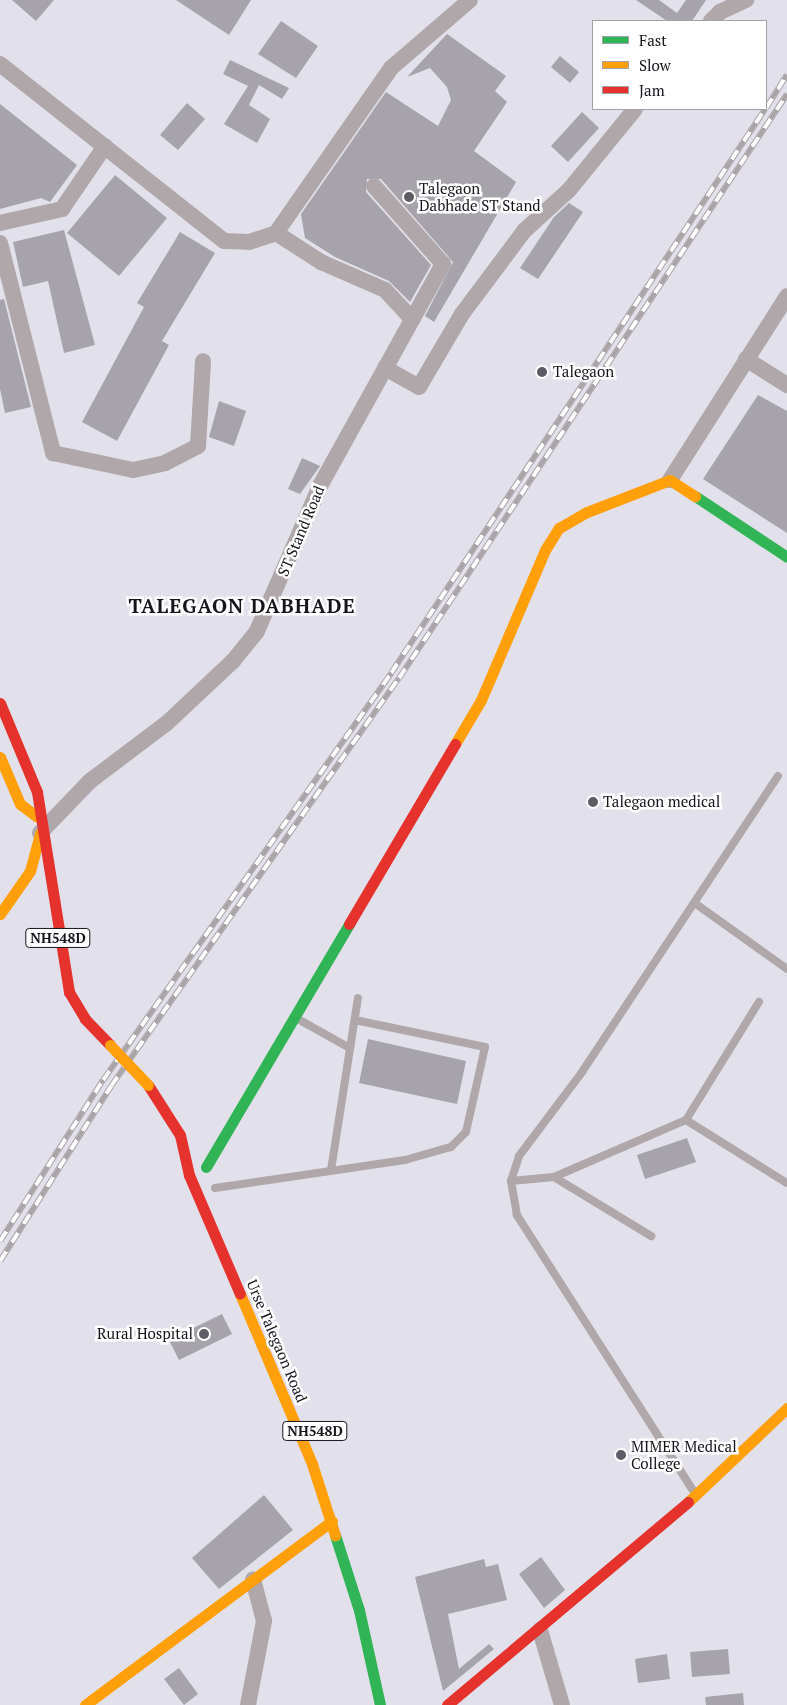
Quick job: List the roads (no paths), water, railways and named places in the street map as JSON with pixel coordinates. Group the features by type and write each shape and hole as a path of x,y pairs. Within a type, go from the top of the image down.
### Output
{"main road":[{"path":"206,1167 296,1018 481,700 545,550 559,528 587,512 670,480 787,557"},
{"name":"NH548D","path":"0,703 37,792 39,825"},
{"path":"0,757 20,804 39,825 30,871 0,914"},
{"name":"Urse Talegaon Road","path":"39,825 69,992 85,1019 148,1085 180,1135 189,1175 332,1521 380,1705"},
{"name":"NH548D","path":"180,1135 206,1167 217,1193"},
{"path":"447,1705 540,1630 695,1494 787,1408"},
{"path":"85,1705 332,1521"}],"street":[{"path":"0,64 224,241 249,242 276,233 391,68 470,0"},
{"path":"712,20 720,12 746,0"},
{"path":"385,368 419,387 462,314 524,231 569,190 634,110"},
{"path":"0,222 62,209 105,146"},
{"name":"ST Stand Road","path":"39,825 90,781 167,723 234,662 257,630 321,484 443,264 374,186"},
{"path":"276,233 321,262 385,290 412,319"},
{"path":"0,243 53,453 133,470 166,463 198,446 203,360"},
{"path":"670,480 787,296"},
{"path":"746,359 787,384"},
{"path":"248,1705 264,1621 253,1579"},
{"path":"540,1630 562,1705"},
{"path":"235,1705 252,1679"}],"lane":[{"path":"695,1494 517,1215 511,1180 520,1156 696,904 778,776"},
{"path":"696,904 787,969"},
{"path":"331,1170 358,998"},
{"path":"511,1180 554,1176 686,1120 759,1002"},
{"path":"296,1018 350,1048"},
{"path":"217,1193 331,1170 405,1160 451,1147 466,1132 485,1046 355,1020"},
{"path":"686,1120 787,1183"},
{"path":"554,1176 651,1236"}],"railway":[{"path":"767,106 787,75"},
{"path":"0,1261 111,1086 399,678 787,94"},
{"path":"0,1241 103,1080 391,673 764,110"}],"place":[{"name":"Talegaon Dabhade ST Stand","path":"409,197"},
{"name":"Talegaon","path":"542,372"},
{"name":"Talegaon medical","path":"593,802"},
{"name":"Rural Hospital","path":"204,1334"},
{"name":"MIMER Medical College","path":"621,1455"}],"district":[{"name":"TALEGAON DABHADE","path":"242,605"}]}
